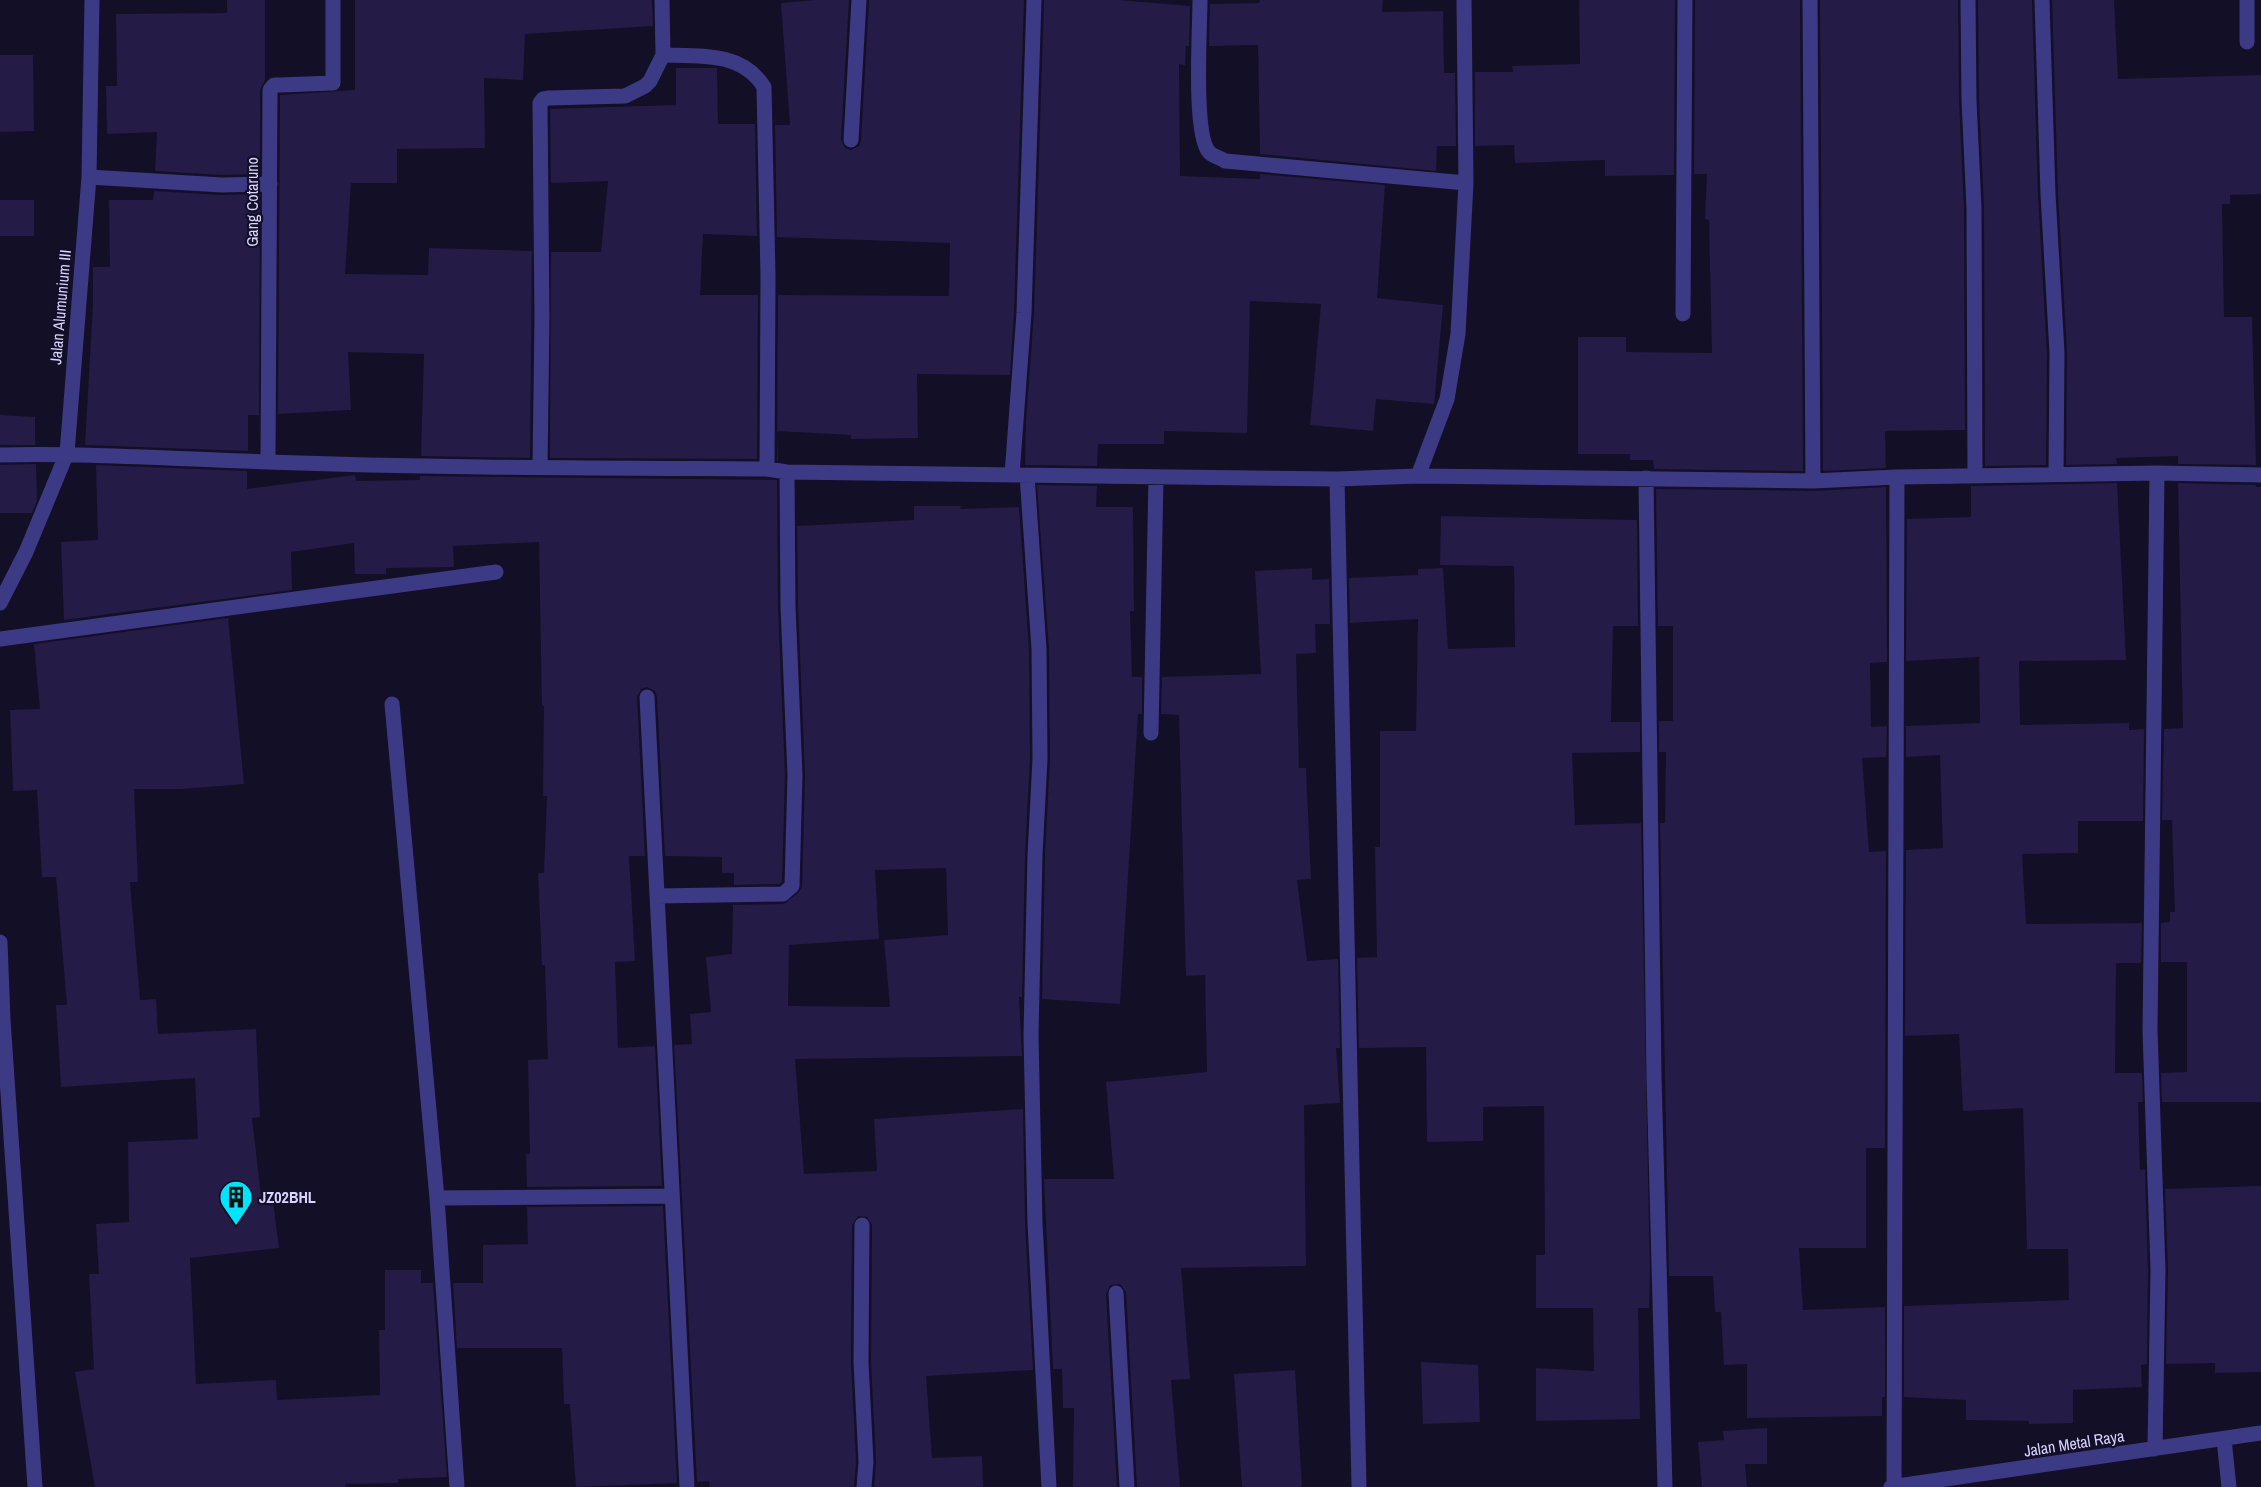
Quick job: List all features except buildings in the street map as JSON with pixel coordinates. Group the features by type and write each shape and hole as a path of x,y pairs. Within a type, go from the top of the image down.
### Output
{"street":[{"name":"Jalan Alumunium III","path":"0,603 26,552 67,453 89,177 92,0"},
{"name":"Gang Cotaruno","path":"268,462 270,90 274,85 333,83 333,0"},
{"path":"540,467 542,317 540,103 543,99 549,98 625,96 650,81 663,55 662,0"},
{"path":"851,140 859,0"},
{"path":"1034,0 1020,475 1039,649 1040,748 1031,1035 1034,1200 1049,1487"},
{"path":"1200,0 1200,116 1202,136 1209,152 1225,161 1466,183"},
{"path":"1418,476 1447,399 1458,334 1466,183 1464,0"},
{"path":"1683,314 1685,0"},
{"path":"1810,0 1813,481"},
{"path":"1968,0 1975,280 1975,476"},
{"path":"2042,0 2048,194 2057,353 2056,475"},
{"path":"2247,0 2247,42"},
{"path":"663,55 729,60 757,76 764,87 768,277 767,469"},
{"path":"89,177 222,185 270,184"},
{"path":"0,455 67,453 268,462 1337,479 1418,476 1813,481 1897,477 2157,473 2261,475"},
{"path":"657,896 783,894 792,886 795,775 788,606 787,472"},
{"path":"2155,1449 2158,1270 2150,1030 2157,473"},
{"path":"1151,733 1156,477"},
{"path":"1893,1487 1897,477"},
{"path":"1646,478 1654,1077 1665,1487"},
{"path":"1337,479 1359,1487"},
{"path":"0,639 496,572"},
{"path":"647,697 687,1487"},
{"path":"392,704 437,1198 457,1487 450,1487"},
{"path":"0,942 3,1020 35,1487"},
{"path":"437,1198 672,1196"},
{"path":"0,1220 16,1219"},
{"path":"862,1225 861,1362 866,1462 864,1487"},
{"path":"1116,1293 1127,1487"},
{"name":"Jalan Metal Raya","path":"1893,1487 1963,1482 2261,1433"},
{"path":"2224,1439 2229,1487"}],"place":[{"name":"JZ02BHL","path":"236,1226"}]}
